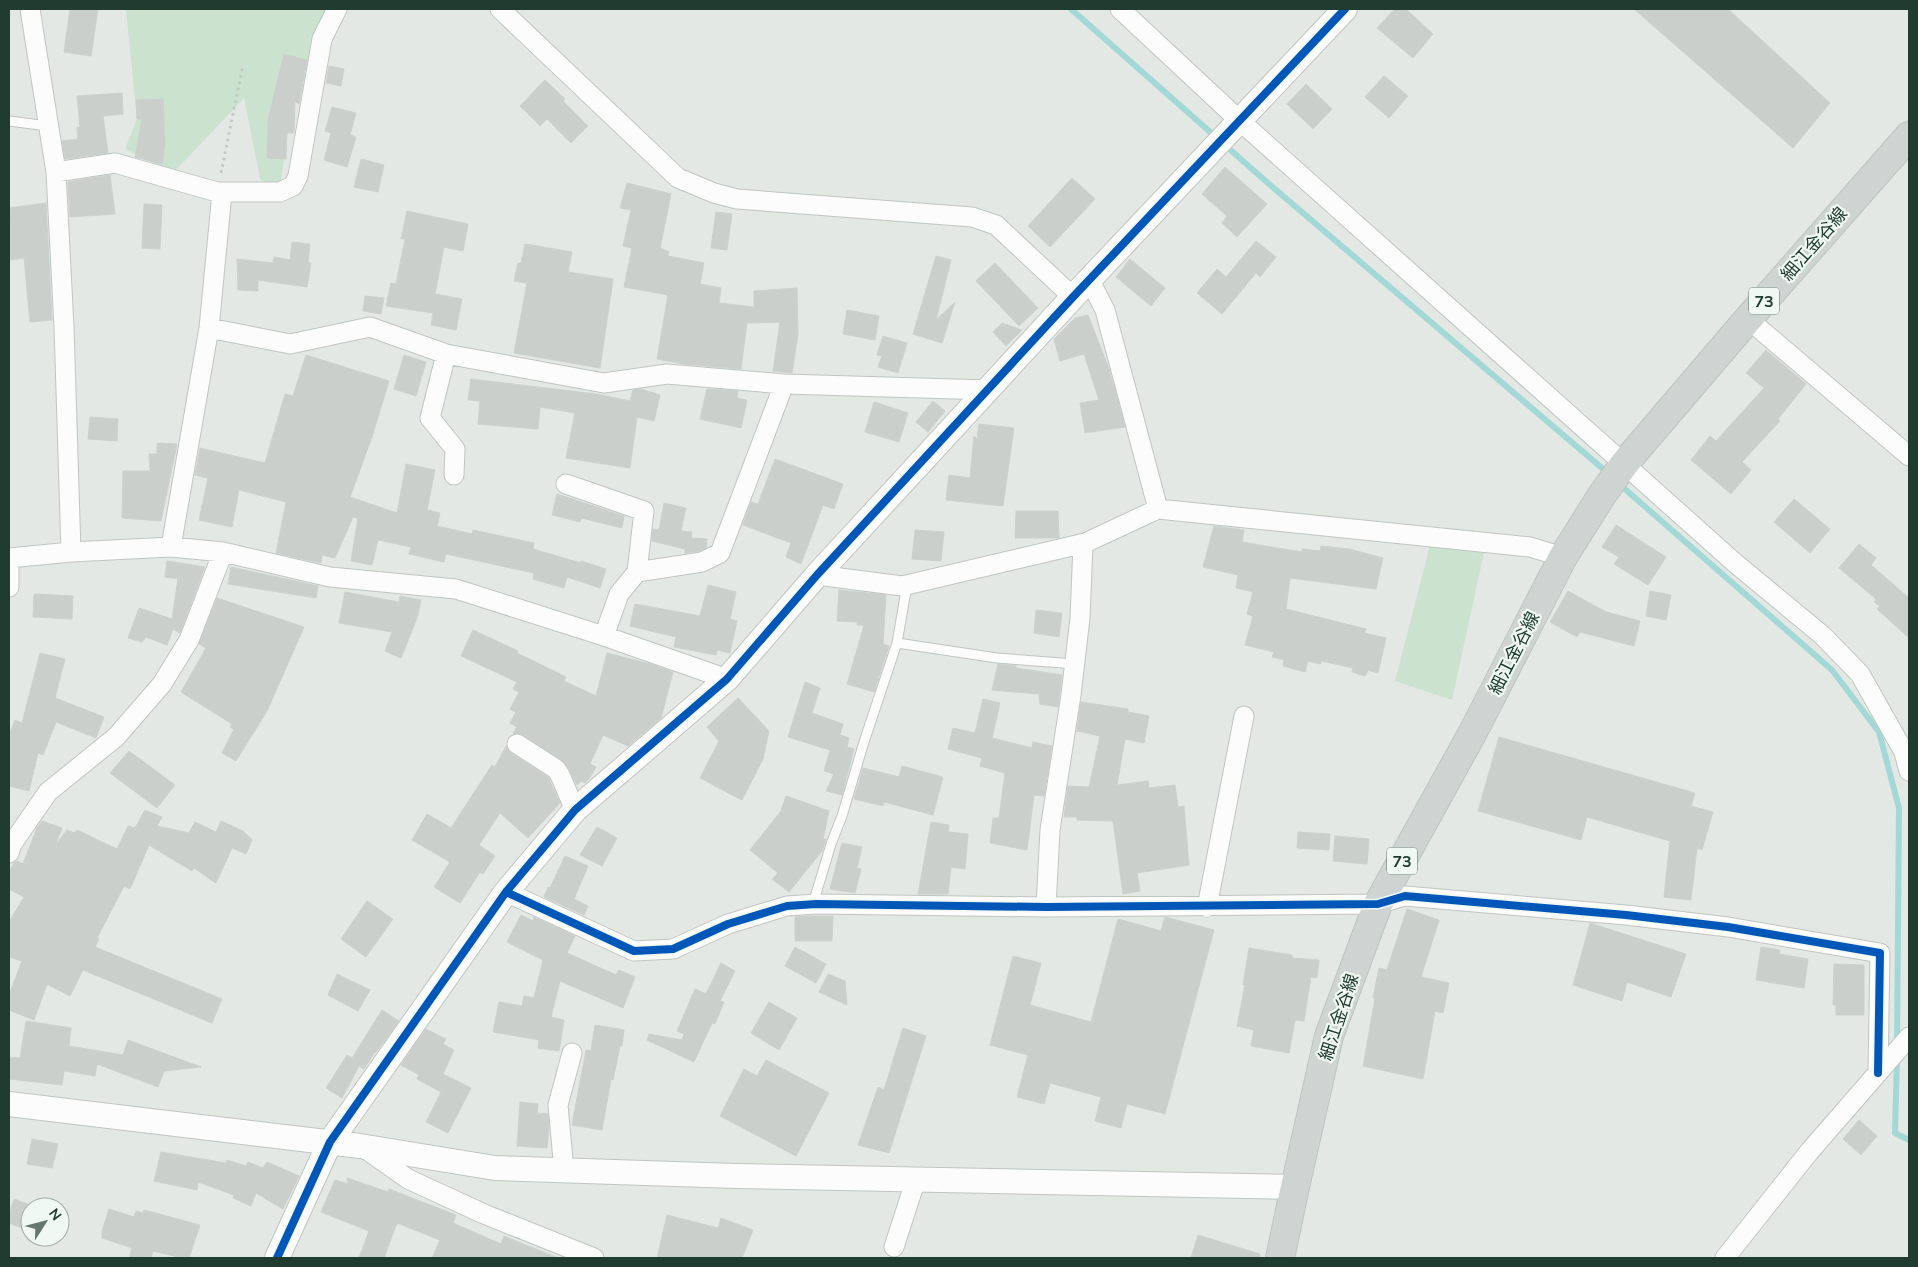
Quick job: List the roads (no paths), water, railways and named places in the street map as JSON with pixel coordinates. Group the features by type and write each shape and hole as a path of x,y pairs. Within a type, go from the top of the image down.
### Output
{"main road":[{"name":"細江金谷線","path":"1280,1258 1294,1187 1329,1036 1378,904 1472,734 1563,557 1602,495 1623,466 1748,319 1909,136"}],"street":[{"path":"30,9 56,172 64,327 71,552"},
{"path":"56,172 115,163 220,192 280,192 293,186 298,176 322,40 337,9"},
{"path":"500,9 678,178 714,193 737,199 972,217 996,225 1073,297"},
{"path":"1120,9 1235,126 1623,466 1822,635 1860,674 1904,752 1909,771"},
{"path":"277,1258 330,1142 506,892 575,810 727,679 817,575 1073,297 1344,9"},
{"path":"171,547 209,328 220,192"},
{"path":"1090,281 1105,310 1158,509"},
{"path":"1748,319 1909,456"},
{"path":"209,328 290,344 370,327 446,354 604,382 667,374 784,384 989,390"},
{"path":"446,354 430,418 455,449 454,475"},
{"path":"637,572 702,562 720,553 784,384"},
{"path":"566,484 644,511 637,572 619,594 604,636"},
{"path":"817,575 902,586 1084,544 1158,509 1530,547 1563,557"},
{"path":"1046,907 1050,830 1075,664 1080,618 1084,544"},
{"path":"9,587 9,558 71,552 171,547 223,552 330,577 456,589 604,636 727,679"},
{"path":"9,852 12,844 48,792 116,737 162,684 189,640 223,552"},
{"path":"1207,906 1244,716"},
{"path":"517,744 556,769 575,810"},
{"path":"506,892 634,951 674,949 728,924 787,906 814,904 1046,907 1378,904 1405,896 1626,914 1728,927 1880,953 1881,1069"},
{"path":"1726,1258 1809,1152 1909,1038"},
{"path":"564,1171 558,1105 572,1053"},
{"path":"9,1104 330,1142 495,1168 745,1177 1294,1187"},
{"path":"360,1146 408,1179 484,1214 594,1258"},
{"path":"894,1247 916,1179"}],"lane":[{"path":"9,121 48,126"},
{"path":"814,904 831,844 842,816 897,643 907,585"},
{"path":"897,643 996,658 1075,664"}],"waterway":[{"path":"1071,9 1269,184 1609,474"},
{"path":"1618,483 1832,670 1879,732 1899,808 1897,1045"},
{"path":"1897,1057 1895,1133 1909,1140"}]}
